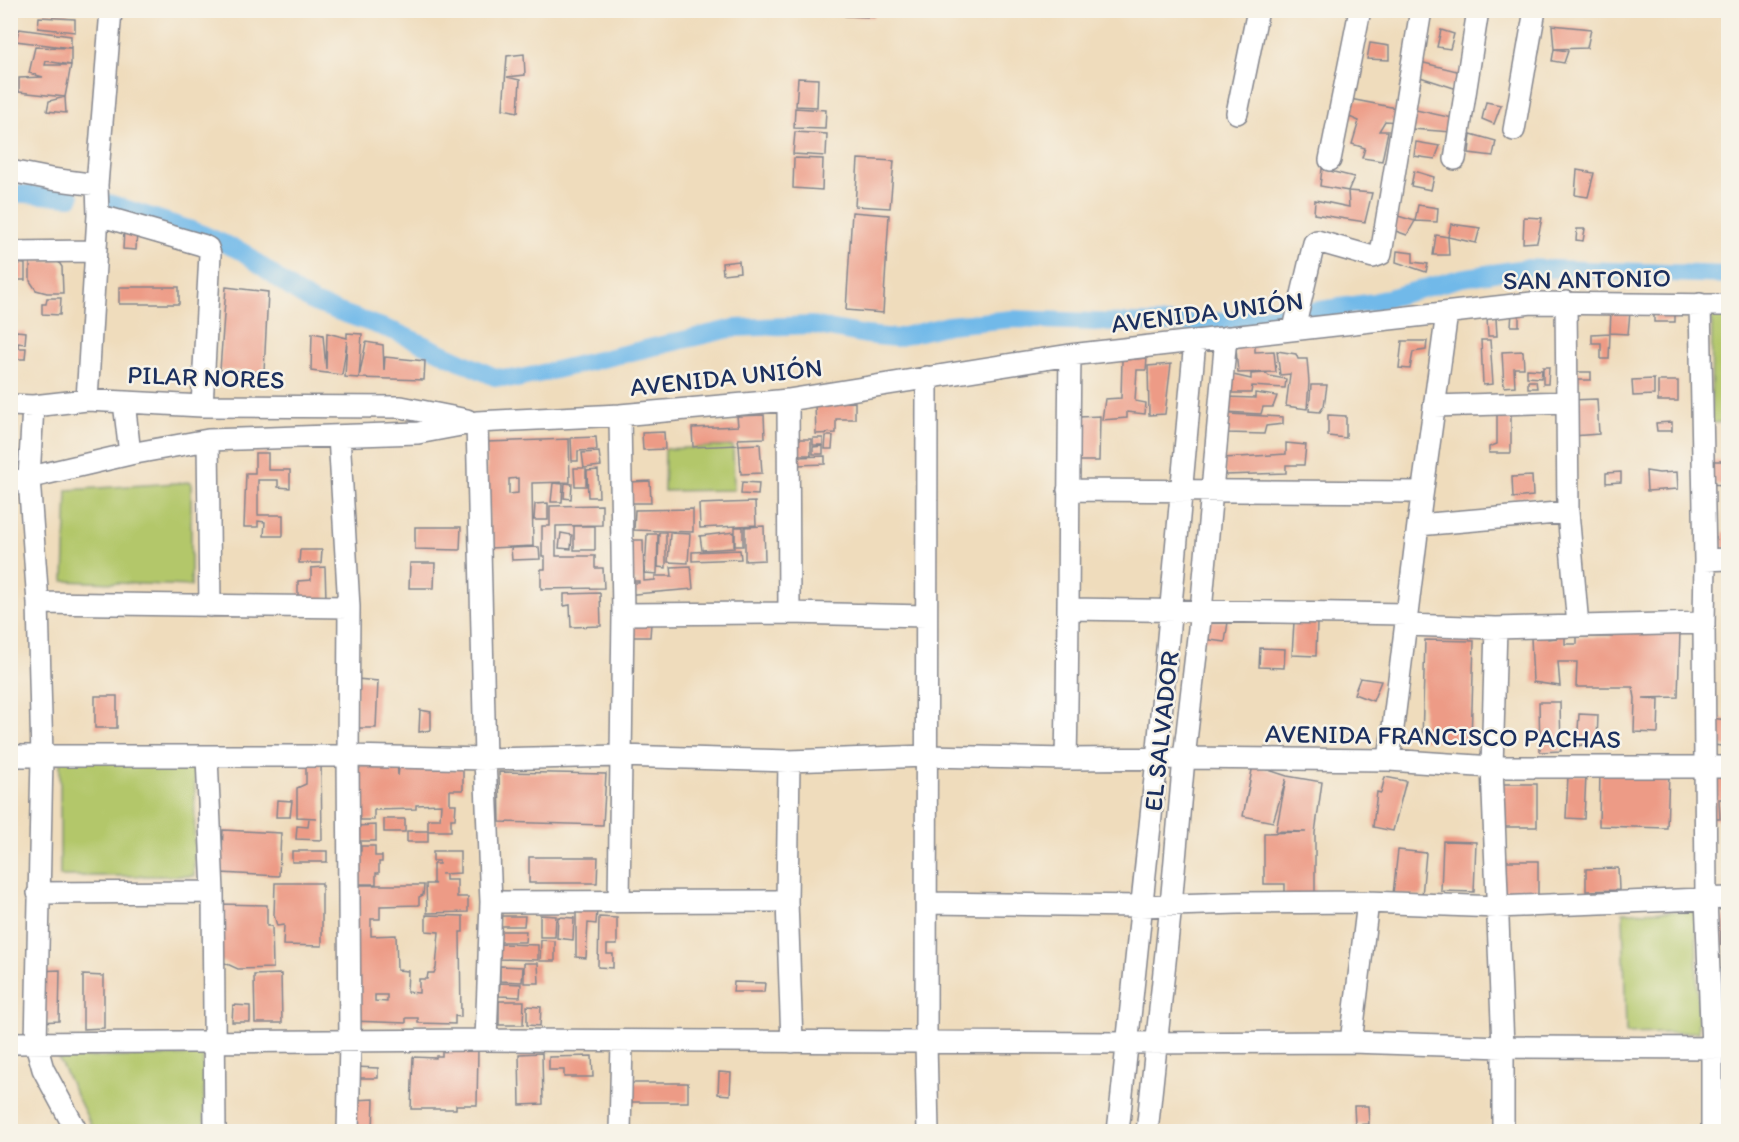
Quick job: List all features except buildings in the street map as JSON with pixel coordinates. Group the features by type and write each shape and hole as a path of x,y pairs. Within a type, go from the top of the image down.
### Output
{"street":[{"path":"87,400 98,214 97,185 111,10"},
{"path":"1237,113 1258,10"},
{"path":"1330,160 1360,10"},
{"path":"1294,329 1314,243 1317,241 1330,244 1373,257 1381,254 1421,10"},
{"path":"1455,159 1478,10"},
{"path":"1514,130 1535,10"},
{"path":"10,171 97,185"},
{"path":"98,214 208,248 210,254 202,405"},
{"path":"10,252 95,251"},
{"path":"1566,302 1568,512 1578,626"},
{"name":"SAN ANTONIO","path":"1447,313 1532,303 1728,304"},
{"path":"1700,304 1705,560 1706,898 1720,1048 1712,1131"},
{"path":"1389,760 1447,313"},
{"name":"AVENIDA UNIÓN","path":"20,480 130,454 207,440 418,433 477,422 620,415 788,400 1070,356 1447,313"},
{"name":"EL SALVADOR","path":"1148,1131 1184,758 1201,611 1226,337"},
{"name":"EL SALVADOR","path":"1118,1131 1157,759 1195,341"},
{"path":"1066,759 1070,356"},
{"path":"927,377 926,1042 928,1131"},
{"name":"PILAR NORES","path":"10,405 33,406 87,400 202,405 401,407 477,422"},
{"path":"788,400 789,613"},
{"path":"124,402 130,454"},
{"path":"1434,406 1566,402"},
{"path":"33,406 20,480 38,603 42,756 36,1044 43,1069 77,1131"},
{"path":"620,415 623,614 620,901"},
{"path":"477,422 485,759 491,902 486,1040"},
{"path":"339,436 349,607 350,1042 348,1131"},
{"path":"207,440 210,606"},
{"path":"1068,490 1422,492"},
{"path":"1418,525 1568,512"},
{"path":"1705,560 1728,560"},
{"path":"38,603 349,607"},
{"path":"1069,609 1170,610 1407,619 1496,627 1704,623"},
{"path":"623,614 789,613 926,616"},
{"path":"1496,627 1492,767 1503,1047 1503,1131"},
{"name":"AVENIDA FRANCISCO PACHAS","path":"10,756 348,756 485,759 620,756 789,761 926,756 1389,760 1492,767 1728,767"},
{"path":"207,757 213,892 215,1131"},
{"path":"789,761 787,901 792,1042"},
{"path":"38,892 213,892"},
{"path":"928,903 1140,906 1368,902 1497,908 1728,898"},
{"path":"491,902 787,901"},
{"path":"1351,1042 1368,902"},
{"path":"10,1043 486,1040 1351,1042 1503,1047 1720,1048"},
{"path":"620,1131 622,1042"}],"green space":[{"path":"1728,311 1728,422 1711,423 1712,312"},
{"path":"733,446 734,490 664,491 665,449"},
{"path":"191,482 191,586 64,581 67,490"},
{"path":"60,758 195,758 194,876 60,876"},
{"path":"1696,911 1698,1032 1626,1034 1623,912"},
{"path":"203,1055 205,1131 94,1131 58,1058"}],"waterway":[{"path":"10,193 71,197"},
{"path":"106,202 198,232 243,252 314,303 396,332 495,377 517,379 734,328 812,325 896,338 948,325 1012,319 1201,323 1278,315"},
{"path":"1306,312 1374,302 1461,278 1525,268 1728,275"}]}
